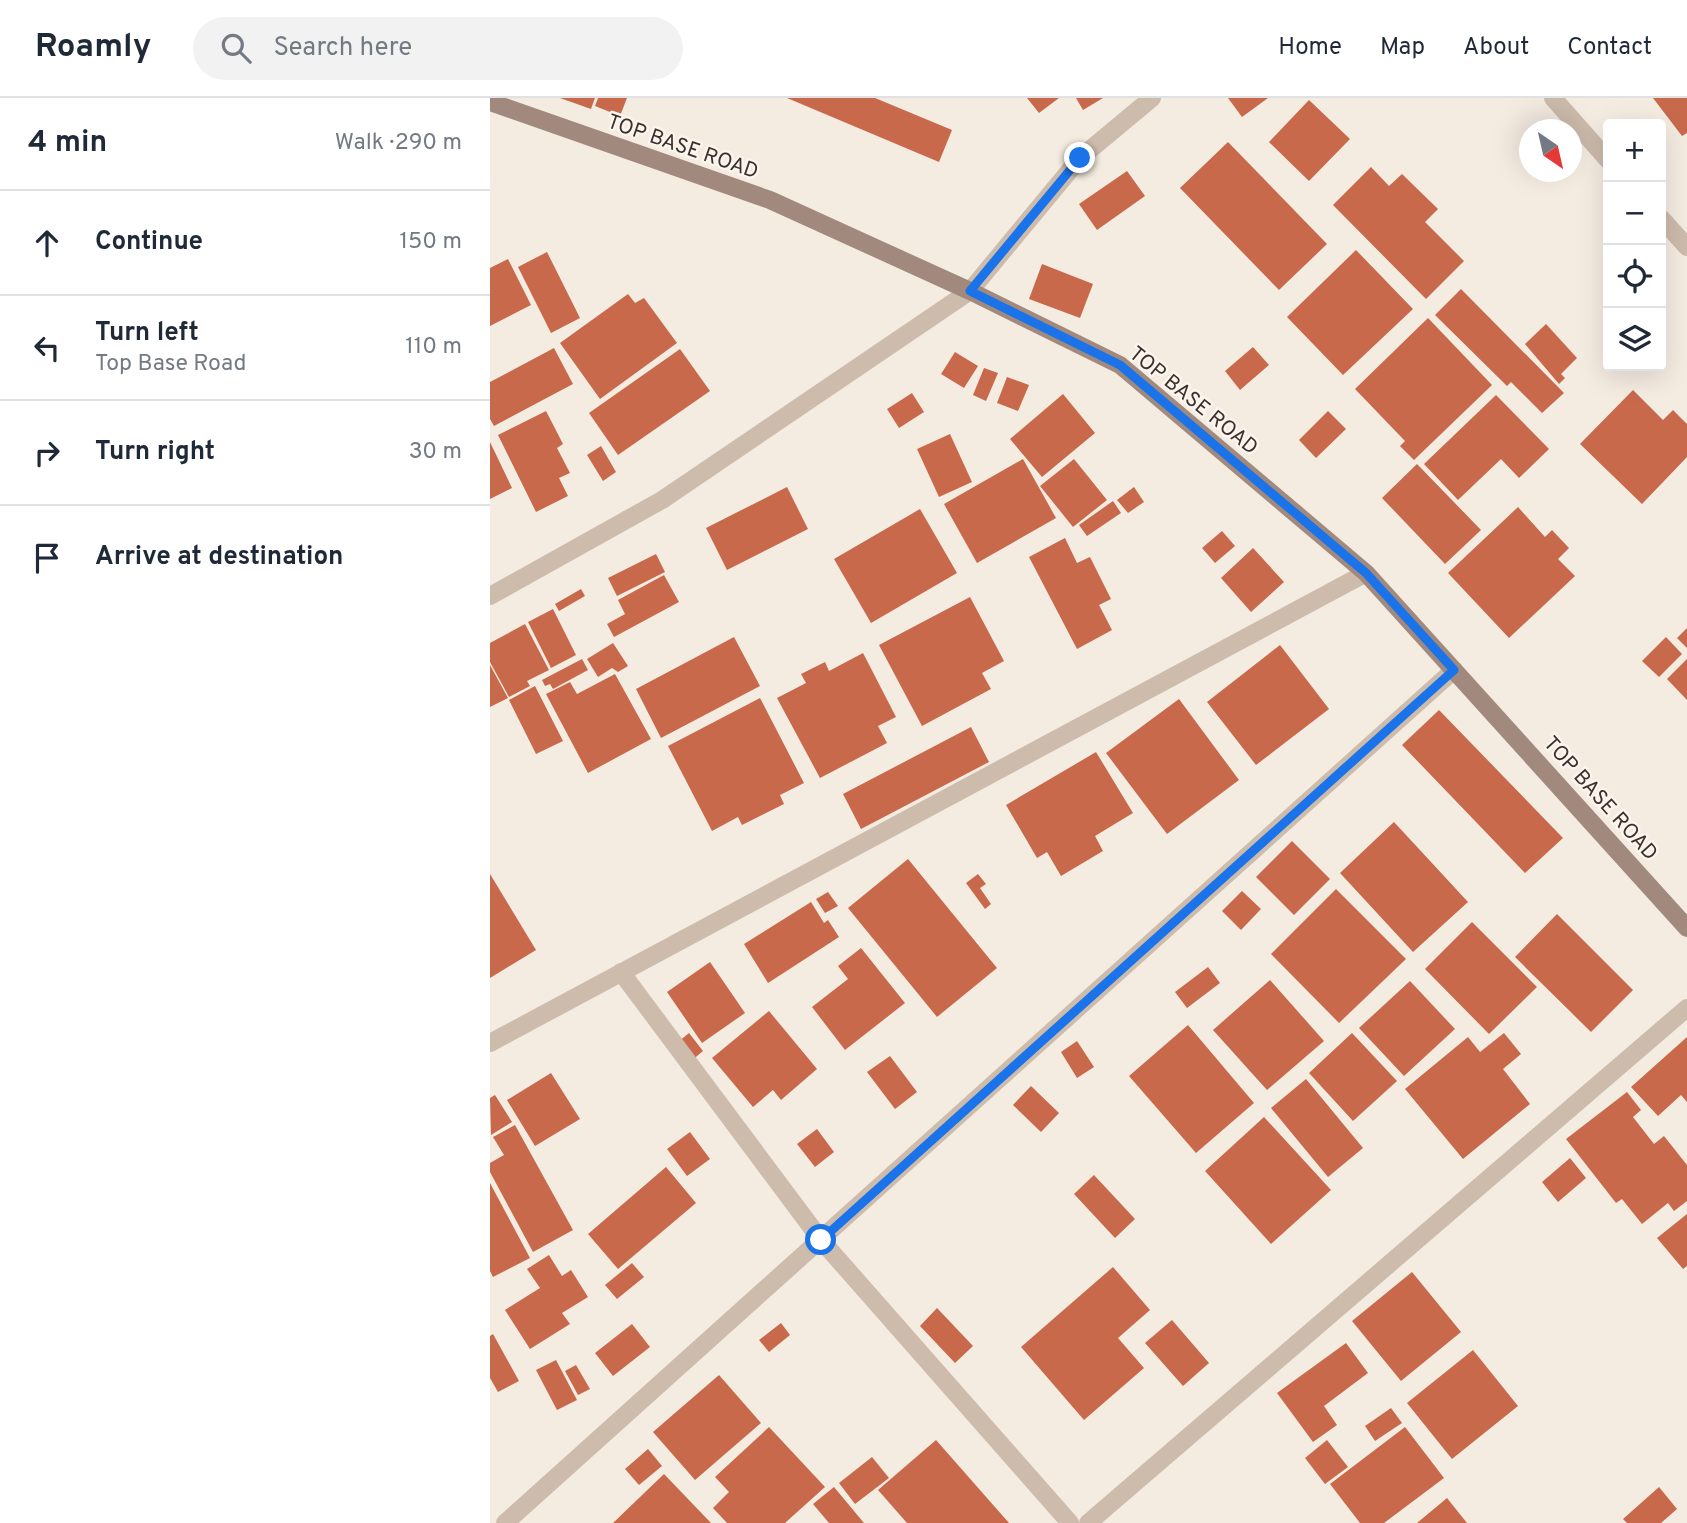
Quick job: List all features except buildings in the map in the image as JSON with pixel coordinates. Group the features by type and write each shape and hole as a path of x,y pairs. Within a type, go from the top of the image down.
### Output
{"street":[{"path":"490,596 662,500 970,291 1080,158 1152,98"},
{"path":"1553,98 1603,154"},
{"name":"TOP BASE ROAD","path":"490,102 770,200 970,291 1120,365 1366,573 1687,928"},
{"path":"1666,224 1687,247"},
{"path":"490,1043 1366,573"},
{"path":"505,1523 1454,670"},
{"path":"621,972 821,1240 1070,1523"},
{"path":"1088,1523 1687,1007"}],"route":[{"path":"821,1240 1454,670 1366,573 1120,365 970,291 1080,158"}]}
